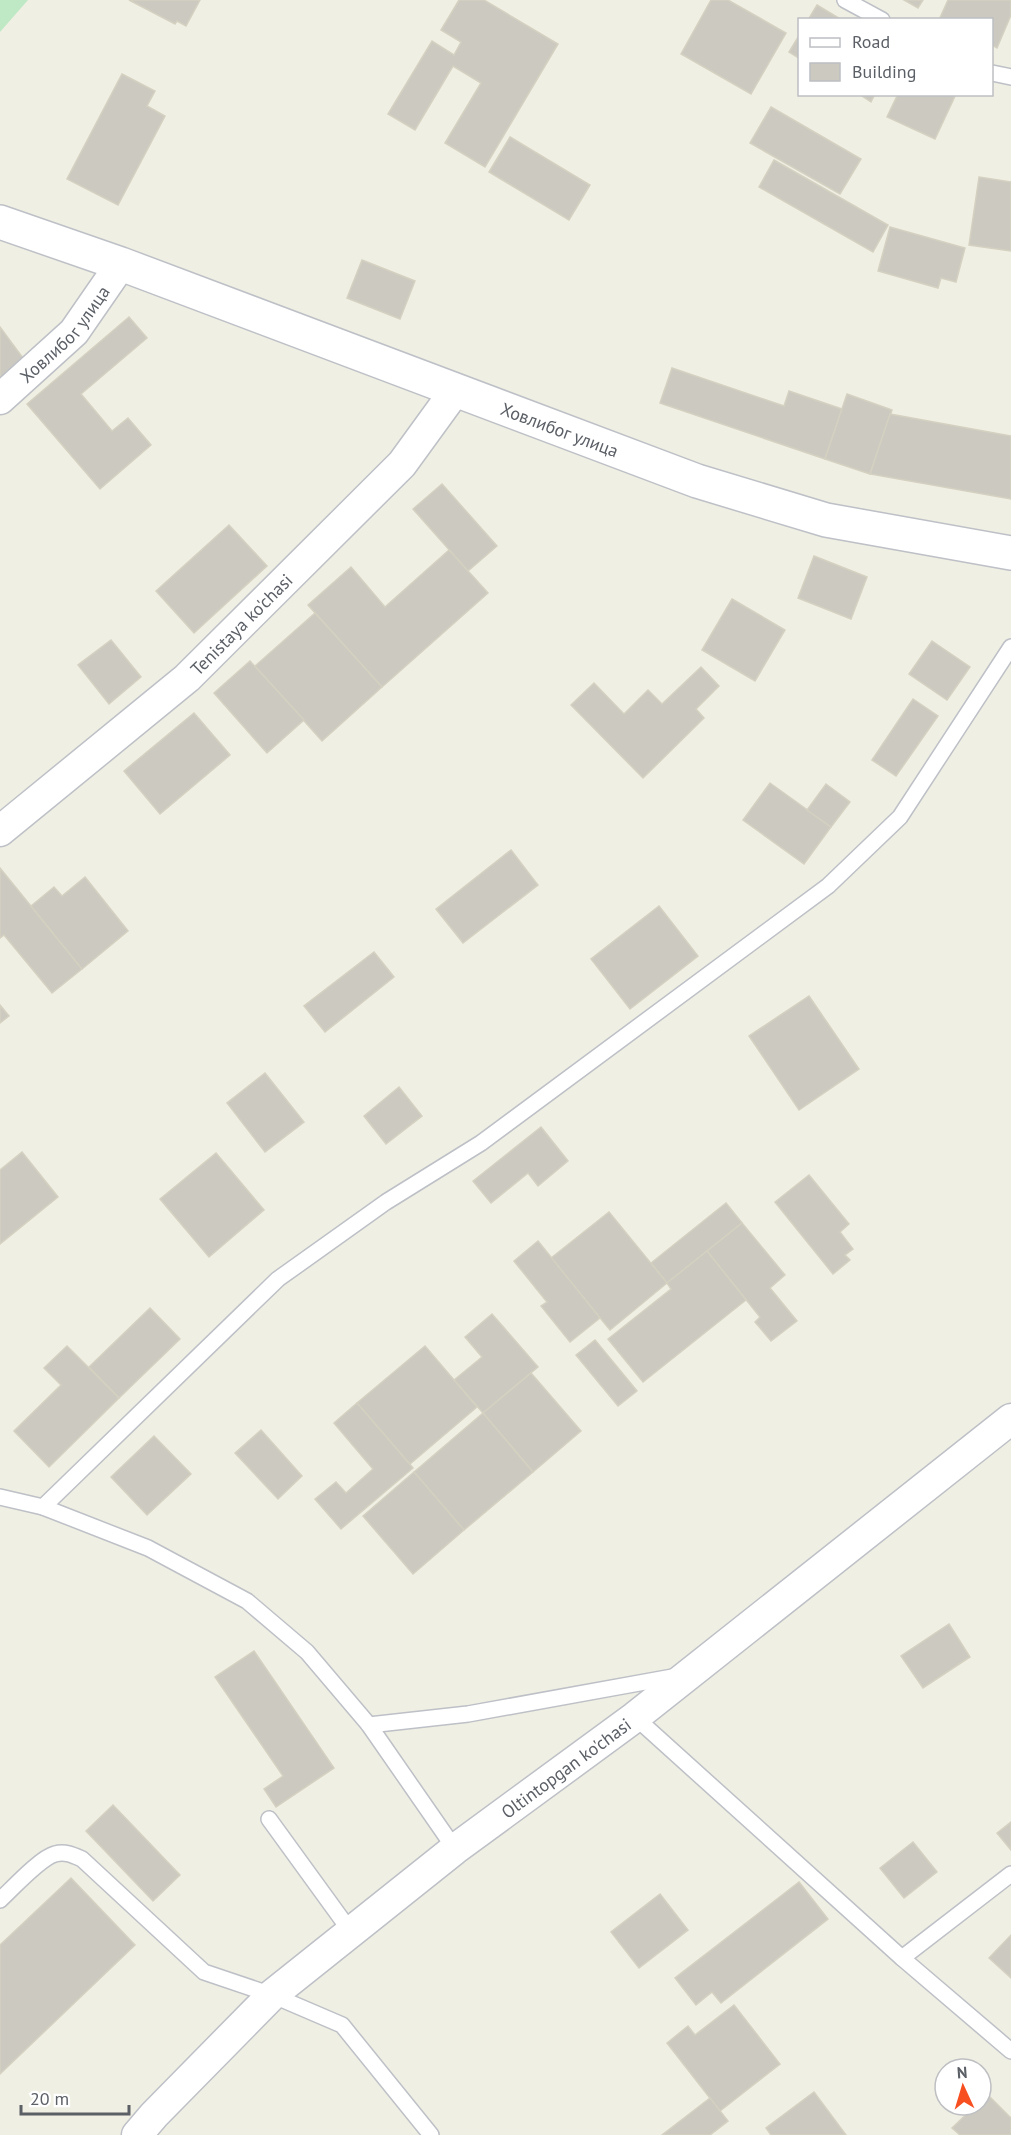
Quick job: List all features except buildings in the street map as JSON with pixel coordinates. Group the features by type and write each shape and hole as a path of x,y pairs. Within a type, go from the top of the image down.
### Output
{"street":[{"name":"Ховлибог улица","path":"0,222 121,264 697,481 826,520 1011,553"},
{"name":"Ховлибог улица","path":"0,399 74,332 121,264"},
{"name":"Tenistaya ko'chasi","path":"0,831 188,678 402,464 455,391"},
{"name":"Oltintopgan ko'chasi","path":"137,2135 272,1995 455,1849 635,1717 1011,1419"}],"lane":[{"path":"845,0 878,18"},
{"path":"993,73 1011,77"},
{"path":"43,1507 278,1279 386,1202 481,1143 828,886 900,817 1011,646"},
{"path":"0,1497 43,1507 148,1548 247,1601 307,1652 369,1725 455,1849"},
{"path":"369,1725 468,1714 690,1674"},
{"path":"635,1717 902,1958 1011,2051"},
{"path":"268,1818 351,1932"},
{"path":"1,1899 45,1858 56,1853 71,1853 82,1859 204,1972 272,1995 342,2025 431,2135"},
{"path":"902,1958 1011,1874"}],"green space":[{"path":"0,0 28,0 0,32"}]}
